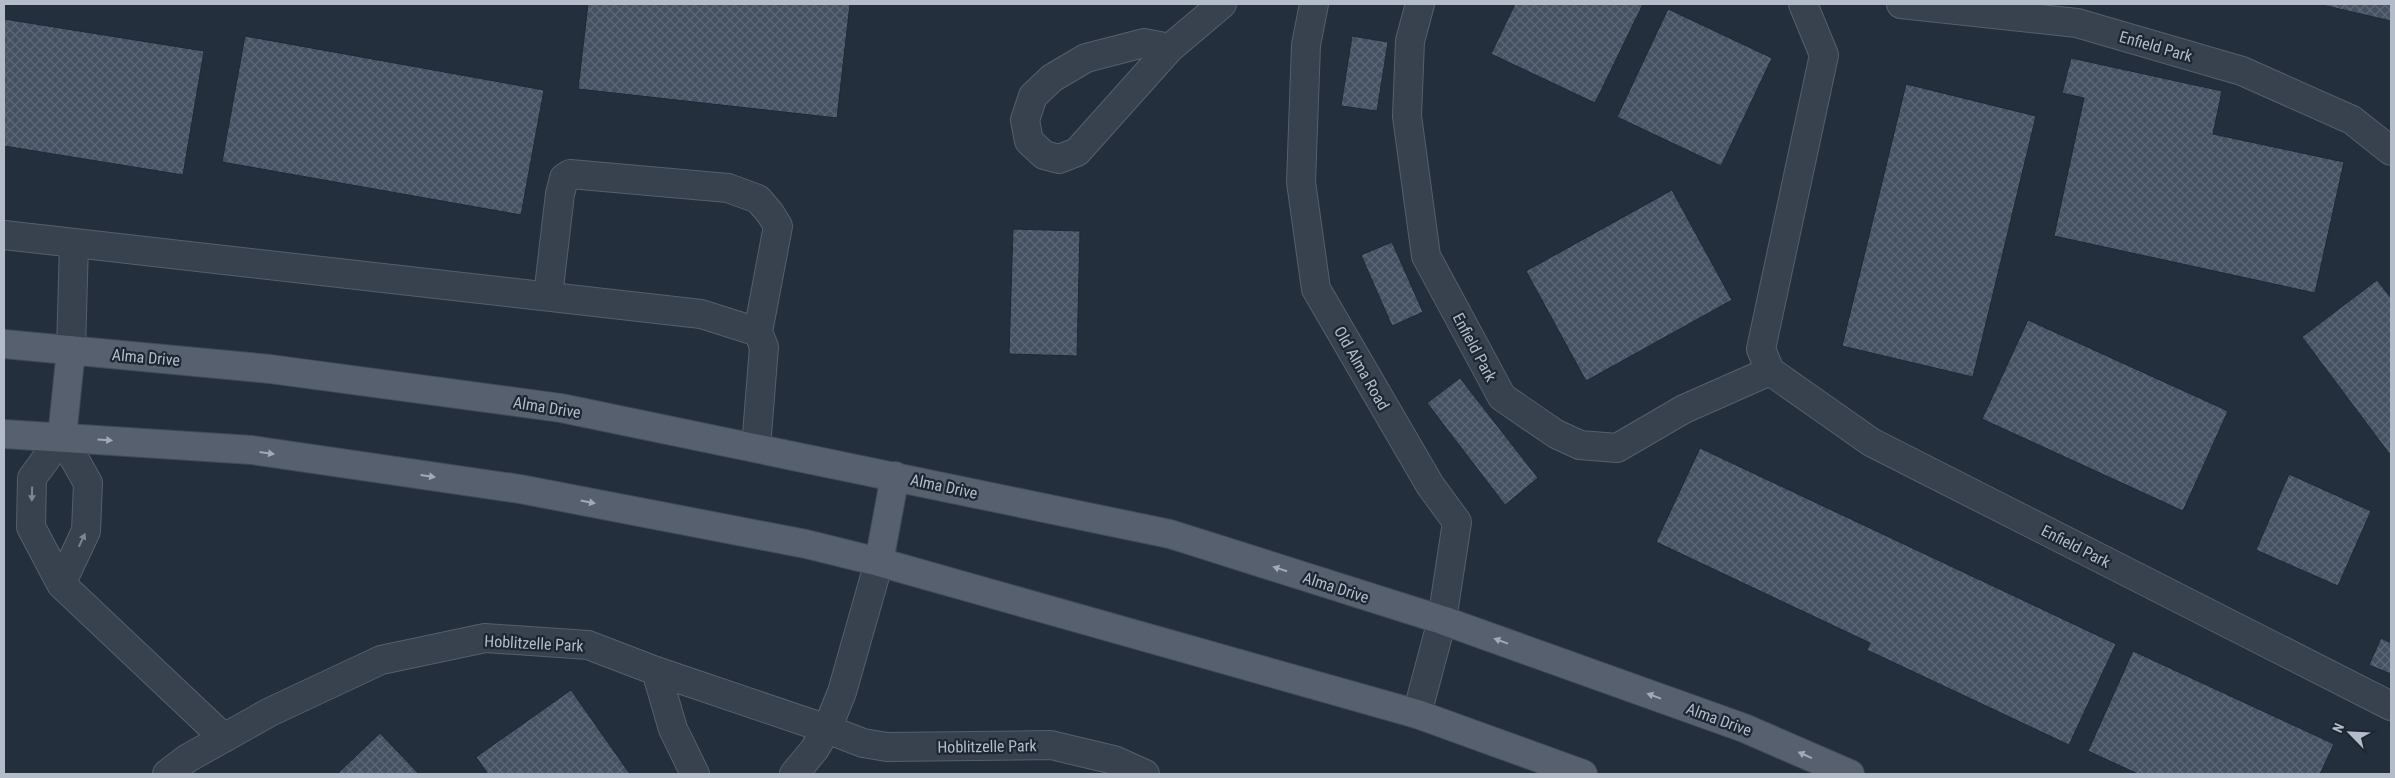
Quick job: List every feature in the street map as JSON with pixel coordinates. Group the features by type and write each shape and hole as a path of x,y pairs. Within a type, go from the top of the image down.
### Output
{"main road":[{"name":"Alma Drive","path":"4,344 270,369 562,408 1170,534 1442,620 1744,728 1850,774"},
{"path":"62,437 71,350"},
{"path":"4,434 252,450 520,489 806,544 879,562 1417,714 1583,774"},
{"path":"879,562 895,476"}],"street":[{"path":"1170,48 1144,43 1086,58 1052,78 1033,96 1025,120 1029,141 1044,155 1059,159 1077,152 1170,48 1222,4"},
{"name":"Old Alma Road","path":"1314,4 1306,45 1301,182 1316,289 1430,485 1457,522 1442,620 1417,714"},
{"name":"Enfield Park","path":"1420,4 1410,41 1408,116 1426,256 1502,397 1556,434 1580,445 1617,448 1684,409 1770,372 1871,442 2391,706"},
{"path":"1770,372 1761,349 1824,55 1803,4"},
{"name":"Enfield Park","path":"1901,4 1931,9 2077,23 2242,71 2352,120 2391,151"},
{"path":"548,296 560,194 564,178 570,174 728,188 758,199 778,226 758,332 764,347 756,447"},
{"path":"4,235 701,314 758,332"},
{"path":"71,350 74,243"},
{"path":"61,584 86,531 88,483 62,437 32,478 31,527 61,584 224,738"},
{"path":"794,774 814,750 827,729 842,692 879,562"},
{"name":"Hoblitzelle Park","path":"168,774 188,758 270,712 381,660 486,638 588,645 656,671 863,743 887,747 1051,745 1114,760 1145,774"},
{"path":"656,671 673,729 695,774"}],"building":[{"path":"588,4 850,4 837,118 578,89"},
{"path":"1515,4 1643,4 1595,103 1491,54"},
{"path":"2318,4 2391,4 2391,21"},
{"path":"1668,9 1772,58 1721,166 1617,117"},
{"path":"4,19 204,51 183,175 4,146"},
{"path":"245,36 544,90 521,215 222,162"},
{"path":"1352,36 1388,42 1377,111 1341,106"},
{"path":"2071,58 2222,91 2213,134 2344,162 2315,293 2054,236 2084,98 2062,93"},
{"path":"1906,84 2036,116 1973,377 1842,346"},
{"path":"1672,190 1732,300 1586,381 1526,271"},
{"path":"1013,229 1080,231 1077,356 1009,354"},
{"path":"1392,242 1423,312 1392,326 1361,255"},
{"path":"2377,280 2391,298 2391,456 2302,337"},
{"path":"2028,320 2228,411 2183,511 1982,419"},
{"path":"1460,378 1538,478 1505,505 1427,403"},
{"path":"1700,448 2116,644 2069,745 1867,650 1870,643 1656,542"},
{"path":"2289,474 2371,511 2338,586 2256,550"},
{"path":"2381,638 2391,643 2391,674 2369,665"},
{"path":"2133,651 2334,744 2320,774 2138,774 2088,751"},
{"path":"571,690 630,774 488,774 476,757"},
{"path":"380,733 419,774 337,774"}]}
